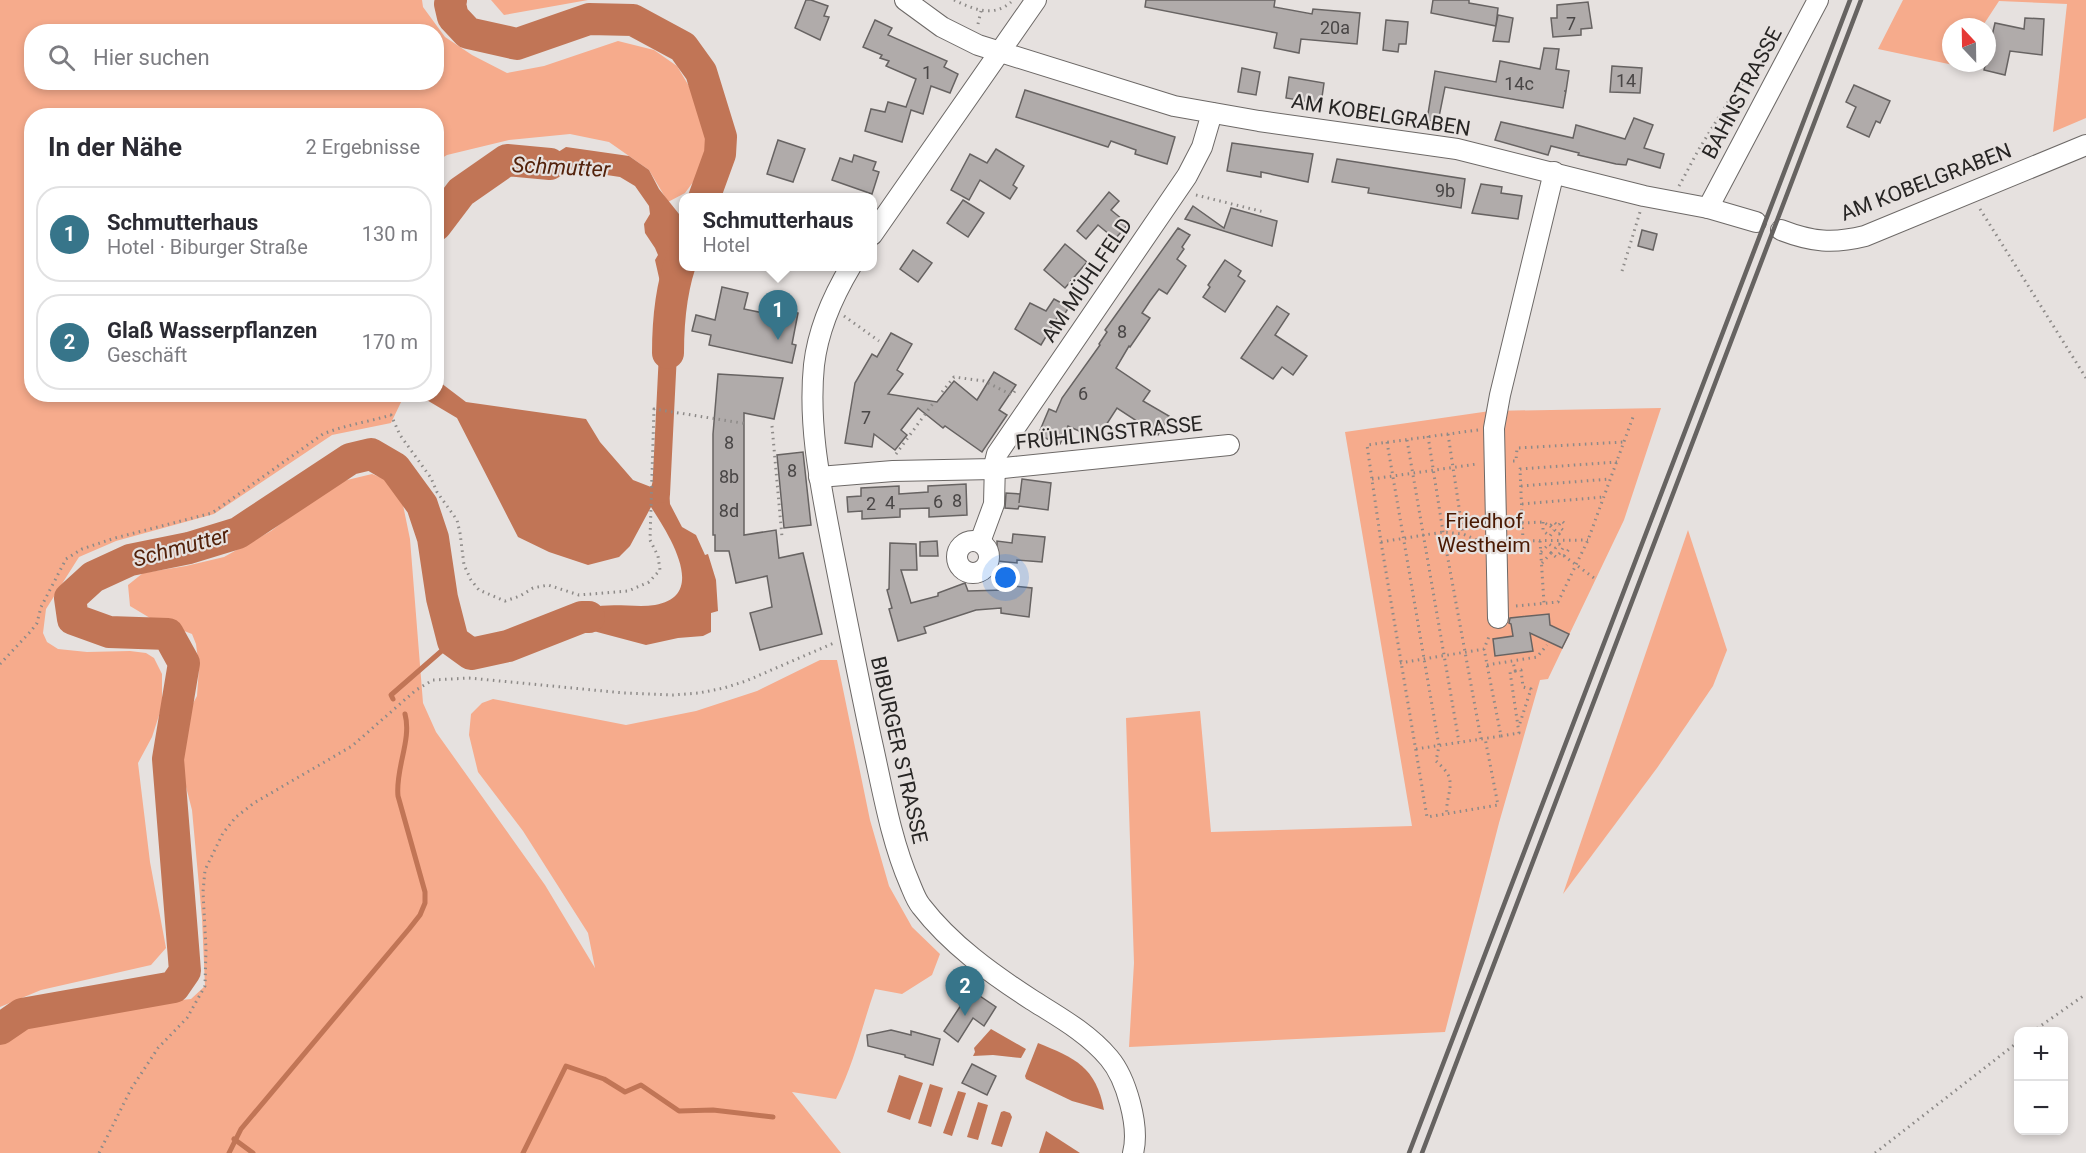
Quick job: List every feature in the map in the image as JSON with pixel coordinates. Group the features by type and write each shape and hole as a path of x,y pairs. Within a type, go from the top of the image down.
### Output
{"street":[{"name":"AM KOBELGRABEN","path":"905,0 958,36 1001,53 1173,106 1457,149 1644,196 1708,207 1756,222"},
{"path":"877,229 1036,0"},
{"name":"BAHNSTRASSE","path":"1708,207 1818,0"},
{"name":"AM MÜHLFELD","path":"994,470 997,454 1003,444 1196,160 1212,113"},
{"name":"AM KOBELGRABEN","path":"1781,230 1812,241 1847,241 1865,236 2086,145"},
{"path":"1498,613 1494,429 1500,395 1554,172"},
{"name":"BIBURGER STRASSE","path":"849,271 830,306 820,332 814,366 813,425 819,477 850,639 900,860 919,904 950,939 1022,993 1083,1033 1110,1058 1129,1099 1133,1120 1135,1147 1133,1153"},
{"name":"FRÜHLINGSTRASSE","path":"819,477 893,471 994,470 1229,445"},
{"name":"FRÜHLINGSTRASSE","path":"980,542 994,504 994,470"}],"path":[{"path":"954,0 981,11 1004,8 1013,0"},
{"path":"1671,201 1699,149 1740,85 1771,65 1787,59"},
{"path":"1177,190 1264,212"},
{"path":"1622,271 1644,196"},
{"path":"1984,216 2086,378"},
{"path":"830,306 879,341"},
{"path":"942,392 954,377 984,381 1012,395 1015,391"},
{"path":"893,471 897,452 934,402"},
{"path":"0,664 37,622 41,607 66,559 82,549 115,538 212,513 323,434 342,426 391,415 400,435 431,477 437,492 457,520 464,565 479,590 505,601 533,588 548,585 579,595 628,591 649,582 660,570 658,556 650,540 651,487 654,469 654,409 748,424"},
{"path":"1501,736 1484,649 1498,613 1558,602 1588,540 1633,417"},
{"path":"772,426 782,537"},
{"path":"1428,436 1464,652 1498,806 1426,817 1367,445 1428,436 1494,429"},
{"path":"1448,434 1463,534"},
{"path":"1407,439 1459,742"},
{"path":"1387,442 1439,746 1436,761 1448,774 1450,781 1447,814"},
{"path":"1516,461 1520,469 1523,541"},
{"path":"1520,469 1617,462"},
{"path":"1521,486 1610,479"},
{"path":"1522,504 1604,497"},
{"path":"1558,526 1562,521 1567,526"},
{"path":"1522,523 1543,522 1559,534 1563,530 1554,522 1550,526"},
{"path":"1543,522 1543,531 1550,536 1554,530"},
{"path":"1381,542 1443,532 1463,534 1478,541 1496,542 1588,540"},
{"path":"1540,541 1544,603"},
{"path":"1541,552 1549,544 1555,549"},
{"path":"1542,563 1559,544 1563,548 1556,557 1551,553"},
{"path":"1564,556 1569,549"},
{"path":"1560,552 1594,579"},
{"path":"99,1153 131,1089 158,1047 187,1018 205,986 203,892 205,870 223,832 236,817 254,803 352,746 416,690 433,680 470,678 624,693 673,695 699,693 746,681 833,643 850,639"},
{"path":"1487,665 1537,657 1547,645"},
{"path":"1400,663 1484,649"},
{"path":"1513,661 1515,671"},
{"path":"1416,749 1519,733 1518,727 1510,672 1521,670 1523,687 1531,689 1518,727"},
{"path":"2039,1027 2086,993"},
{"path":"1875,1153 2014,1046"}],"green space":[{"path":"0,0 422,0 423,7 435,24 24,24 24,90 444,90 444,36 472,55 507,73 544,66 618,41 654,50 677,66 699,103 712,136 705,166 685,193 679,193 679,196 668,202 649,170 609,142 570,134 509,140 444,157 444,108 24,108 24,402 401,402 391,423 332,435 214,514 116,541 79,557 46,609 43,633 47,642 58,649 146,653 154,658 162,674 162,706 152,737 138,763 150,862 166,948 151,965 41,990 0,1007"},
{"path":"491,0 588,0 504,15"},
{"path":"1903,0 2086,0 2086,118 2053,132 2067,4 1999,1 1988,18 1942,18 1942,63 1878,49"},
{"name":"Friedhof Westheim","path":"1661,408 1624,520 1548,679 1540,680 1499,823 1445,1032 1129,1047 1134,963 1126,718 1200,711 1211,832 1412,826 1345,432 1490,411"},
{"path":"372,474 387,480 403,505 410,539 423,703 436,732 545,885 595,968 588,933 523,831 478,772 469,735 471,714 482,703 493,699 626,725 696,711 757,691 820,660 837,660 870,820 889,886 912,927 940,954 932,975 902,994 875,989 853,1059 836,1099 792,1092 841,1153 0,1153 0,1045 28,1025 132,1005 191,999 205,986 202,918 192,810 176,748 183,722 197,696 199,667 196,644 192,634 150,618 130,606 128,585 143,573 224,557 271,531 311,501 343,481"},
{"path":"1688,530 1727,650 1713,686 1657,768 1563,894"}],"water":[{"path":"566,147 629,156 649,170 659,189 679,214 679,271 687,271 680,312 668,338 662,313 667,297 660,282 655,260 658,255 645,233 644,224 650,214 649,206 635,186 620,177 560,168 542,176 516,173 507,160 552,156"},
{"path":"444,385 466,402 586,419 600,442 633,480 651,487 657,471 668,471 670,504 682,527 696,535 705,555 708,554 716,580 718,611 711,613 711,632 703,636 678,638 646,645 582,628 549,630 590,608 606,605 655,605 671,599 680,589 682,577 680,562 674,547 651,507 630,546 619,557 588,565 549,552 518,537 457,418 430,402 444,402"},
{"path":"991,1029 1026,1049 1021,1058 993,1055 973,1056 974,1048"},
{"path":"1038,1043 1073,1059 1082,1066 1096,1084 1104,1110 1072,1101 1026,1079 1025,1076"},
{"path":"899,1075 923,1083 910,1120 887,1112"},
{"path":"930,1084 943,1088 931,1127 918,1123"},
{"path":"958,1091 966,1093 952,1136 943,1133"},
{"path":"978,1102 988,1105 978,1140 967,1137"},
{"path":"1001,1112 1010,1113 1012,1117 1002,1147 991,1144"},
{"path":"1046,1131 1080,1153 1039,1153"}],"building":[{"path":"806,0 828,6 824,16 829,17 820,40 795,28"},
{"path":"1146,0 1275,0 1274,7 1312,14 1313,9 1360,13 1357,44 1301,39 1299,53 1274,48 1277,33 1145,7"},
{"path":"1433,0 1469,0 1469,3 1498,8 1496,26 1431,13"},
{"path":"1588,2 1592,28 1581,29 1581,35 1553,37 1551,18 1557,18 1557,5"},
{"path":"1498,15 1513,18 1509,42 1493,41"},
{"path":"2025,18 2044,19 2042,55 2010,51 2005,75 1992,72 1996,72 1996,23 2024,29"},
{"path":"875,20 892,28 888,35 947,61 944,67 958,74 950,93 931,86 923,114 911,110 902,142 865,131 871,109 885,112 888,102 906,107 916,79 886,66 889,61 880,58 882,55 863,47"},
{"path":"1386,20 1408,22 1406,44 1399,44 1398,52 1383,50"},
{"path":"1544,48 1559,49 1556,69 1569,71 1563,108 1445,87 1438,122 1427,120 1435,71 1496,82 1500,61 1540,69"},
{"path":"1612,66 1642,68 1640,93 1610,92"},
{"path":"1242,68 1260,72 1256,95 1238,92"},
{"path":"1289,77 1324,83 1321,104 1286,98"},
{"path":"1854,85 1890,101 1880,123 1876,121 1869,137 1847,127 1856,107 1846,102"},
{"path":"1025,90 1175,137 1167,164 1135,154 1136,150 1111,141 1108,147 1016,117"},
{"path":"1634,118 1653,125 1644,148 1664,154 1660,168 1628,159 1626,165 1616,164 1551,146 1548,155 1495,140 1501,122 1573,138 1576,125 1625,139"},
{"path":"778,140 805,149 793,182 767,174"},
{"path":"1232,143 1313,154 1308,182 1261,172 1261,177 1227,171"},
{"path":"996,149 1024,166 1013,185 1017,188 1010,199 980,180 969,200 951,190 970,154 987,163"},
{"path":"854,155 876,162 873,170 879,172 872,193 832,180 840,158 852,162"},
{"path":"1337,159 1465,179 1461,208 1368,193 1369,188 1332,182"},
{"path":"1481,184 1502,187 1501,193 1522,196 1518,219 1472,213"},
{"path":"1109,192 1119,201 1111,210 1128,224 1115,239 1098,225 1086,239 1077,231"},
{"path":"963,200 984,213 968,237 947,223"},
{"path":"1193,206 1224,228 1231,208 1277,221 1272,246 1185,219"},
{"path":"1178,228 1190,235 1177,259 1186,266 1167,294 1159,289 1150,301 1142,313 1150,318 1116,368 1150,391 1143,401 1169,416 1158,435 1117,408 1097,439 1068,426 1060,444 1038,435 1049,409 1056,412 1062,398 1100,345 1107,332 1105,330"},
{"path":"1642,230 1657,234 1653,250 1638,246"},
{"path":"1065,244 1087,262 1065,288 1044,270"},
{"path":"913,250 932,263 918,282 900,269"},
{"path":"1225,260 1241,271 1238,276 1245,281 1225,312 1203,297 1210,287 1208,285"},
{"path":"722,287 748,293 744,309 773,315 774,308 798,313 792,344 796,345 792,363 709,345 711,335 692,331 696,315 715,320"},
{"path":"1054,299 1069,307 1061,320 1057,318 1041,345 1015,329 1030,303 1046,311"},
{"path":"1277,306 1289,314 1275,335 1307,356 1293,375 1282,367 1273,379 1241,358"},
{"path":"891,333 912,344 897,370 903,374 888,394 937,402 954,381 977,400 994,372 1016,385 999,410 1007,415 982,452 945,426 943,428 918,408 901,430 907,435 895,450 874,434 872,447 845,443 855,383 872,354 877,357"},
{"path":"718,374 783,378 774,419 744,413 744,535 776,530 779,558 803,553 822,634 760,650 750,613 772,607 767,576 736,583 729,551 715,551 713,434"},
{"path":"803,452 811,525 784,528 777,455"},
{"path":"1022,479 1051,483 1048,510 1019,506 1018,509 1005,508 1006,493 1020,494 1019,503"},
{"path":"966,484 967,515 929,517 929,508 900,509 900,517 862,519 862,511 848,512 847,497 861,496 861,488 899,486 899,494 928,492 928,486"},
{"path":"1013,534 1045,537 1042,562 997,561 997,541 1012,543"},
{"path":"937,541 938,556 920,556 920,542"},
{"path":"890,543 916,544 917,570 901,570 911,603 938,596 938,593 965,583 968,591 1004,590 1005,585 1032,588 1029,617 1001,613 1001,608 976,610 924,627 926,633 898,641 889,609 892,608 887,590 889,589"},
{"path":"1549,614 1550,625 1569,634 1562,648 1530,633 1533,651 1495,656 1493,639 1513,636 1509,623 1510,618"},
{"path":"971,990 996,1007 984,1026 973,1018 958,1042 944,1031"},
{"path":"891,1030 911,1035 911,1031 940,1039 933,1065 868,1046 867,1035"},
{"path":"972,1064 996,1076 987,1095 962,1083"}],"waterway":[{"name":"Schmutter","path":"451,0 453,17 468,33 517,44 589,19 633,20 683,47 701,72 721,137 720,154 706,193"},
{"name":"Schmutter","path":"444,214 461,192 507,160 550,164"},
{"name":"Schmutter","path":"668,353 671,302 679,268"},
{"name":"Schmutter","path":"661,494 668,353"},
{"name":"Schmutter","path":"0,1029 22,1014 174,987 185,971 168,759 184,663 168,634 109,632 73,619 70,598 93,577 130,560 189,548 238,533 350,459 371,454 395,468 422,505 433,538 442,598 453,641 471,654 508,646 582,617 589,617"},
{"path":"393,699 391,695 453,641"},
{"path":"229,1153 241,1129 409,929 420,915 425,903 425,892 398,796 407,724 405,714"},
{"path":"523,1153 566,1066 604,1079 625,1092 641,1085 679,1111 713,1110 773,1117"},
{"path":"234,1139 253,1153"}],"railway":[{"path":"1409,1153 1850,0"},
{"path":"1422,1153 1861,0"}],"place":[{"name":"Schmutterhaus","path":"778,340"},
{"name":"Glaß Wasserpflanzen","path":"965,1016"}]}
